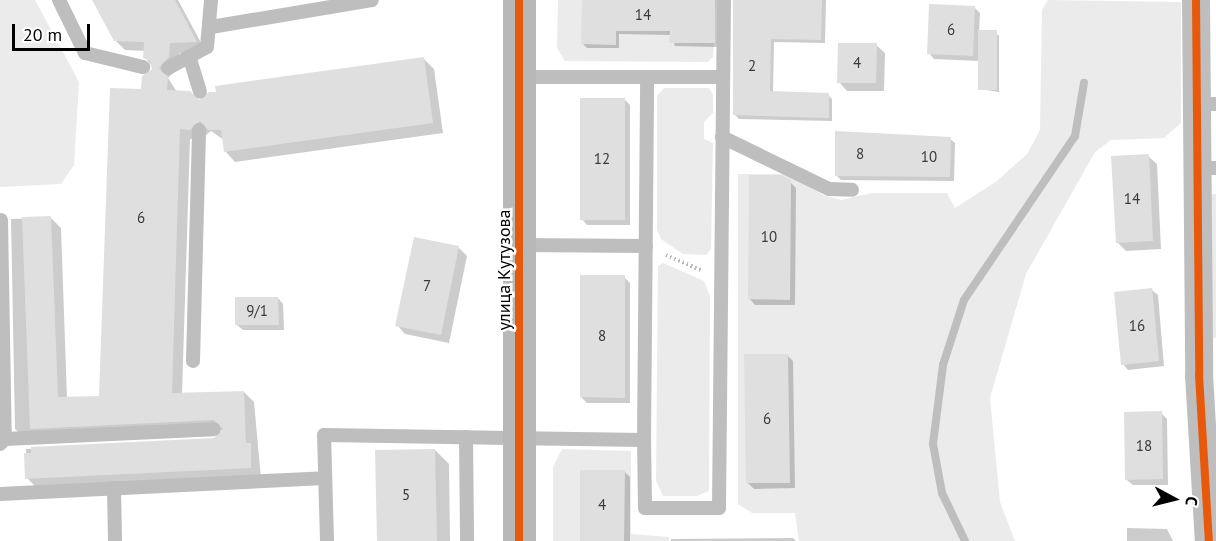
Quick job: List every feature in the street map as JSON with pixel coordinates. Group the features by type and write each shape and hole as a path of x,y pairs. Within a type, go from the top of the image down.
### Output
{"street":[{"name":"улица Кутузова","path":"519,0 519,541"},
{"path":"1196,0 1206,104 1207,168 1199,375 1209,541"}],"lane":[{"path":"59,0 85,53 143,67"},
{"path":"168,68 190,59 207,47 211,27 211,0"},
{"path":"211,27 372,0"},
{"path":"647,77 645,508 718,508 724,0"},
{"path":"190,59 200,91"},
{"path":"519,77 723,77"},
{"path":"193,361 199,130"},
{"path":"722,137 829,189 852,190"},
{"path":"1,220 3,441 214,429"},
{"path":"519,245 646,246"},
{"path":"327,541 324,435 644,440 644,435"},
{"path":"466,437 467,541"},
{"path":"0,494 325,478"},
{"path":"114,488 115,541"}],"path":[{"path":"646,246 721,280"}],"shaded area":[{"path":"0,0 35,0 79,82 74,165 61,184 0,187"},
{"path":"558,0 716,0 713,57 708,62 565,61 557,48"},
{"path":"1048,0 1181,2 1181,123 1164,138 1111,140 1095,152 1026,274 990,398 1000,502 1015,541 799,541 795,513 752,513 738,504 738,174 790,174 823,195 841,200 872,193 947,193 955,208 997,181 1027,154 1040,130 1042,10"},
{"path":"664,88 709,88 713,95 713,113 704,122 704,139 713,143 711,249 706,255 683,254 661,239 657,230 657,96"},
{"path":"1209,194 1216,194 1216,338 1210,338"},
{"path":"663,263 704,281 710,296 709,491 697,496 663,496 656,481 658,266"},
{"path":"562,449 631,451 631,534 669,537 669,541 553,541 553,467"}],"building":[{"path":"92,0 175,0 197,42 170,43 169,57 159,68 168,77 167,90 190,91 199,100 209,92 216,92 215,86 424,57 433,123 224,152 221,130 208,130 200,121 190,130 180,129 172,393 244,391 246,443 251,443 251,468 25,479 24,453 31,453 31,447 214,438 223,429 214,420 30,429 22,217 51,216 58,397 99,396 110,88 141,89 142,76 152,69 150,61 143,58 144,42 114,41"},
{"path":"582,0 715,0 715,43 669,43 670,31 616,31 616,45 581,44"},
{"path":"733,0 822,0 821,40 771,39 770,91 829,93 829,118 733,115"},
{"path":"929,4 975,6 973,56 927,54"},
{"path":"978,30 997,30 997,90 978,90"},
{"path":"838,43 877,43 876,83 837,83"},
{"path":"580,98 625,98 625,220 580,220"},
{"path":"835,131 951,137 950,177 835,176"},
{"path":"1149,154 1153,241 1116,243 1111,156"},
{"path":"749,175 781,175 791,180 790,300 748,299"},
{"path":"414,237 459,246 441,335 395,326"},
{"path":"580,275 625,275 625,398 580,397"},
{"path":"1152,288 1159,361 1121,365 1114,292"},
{"path":"235,297 278,297 279,325 235,325"},
{"path":"744,354 788,354 790,483 746,483"},
{"path":"1162,411 1163,479 1125,480 1124,412"},
{"path":"435,449 437,541 377,541 375,450"},
{"path":"580,470 625,470 624,541 580,541"}],"waterway":[{"path":"965,541 942,493 933,444 943,365 964,300 1075,136 1084,83"}],"cycle path":[{"path":"519,0 519,541"},
{"path":"1196,0 1199,375 1209,541"}]}
